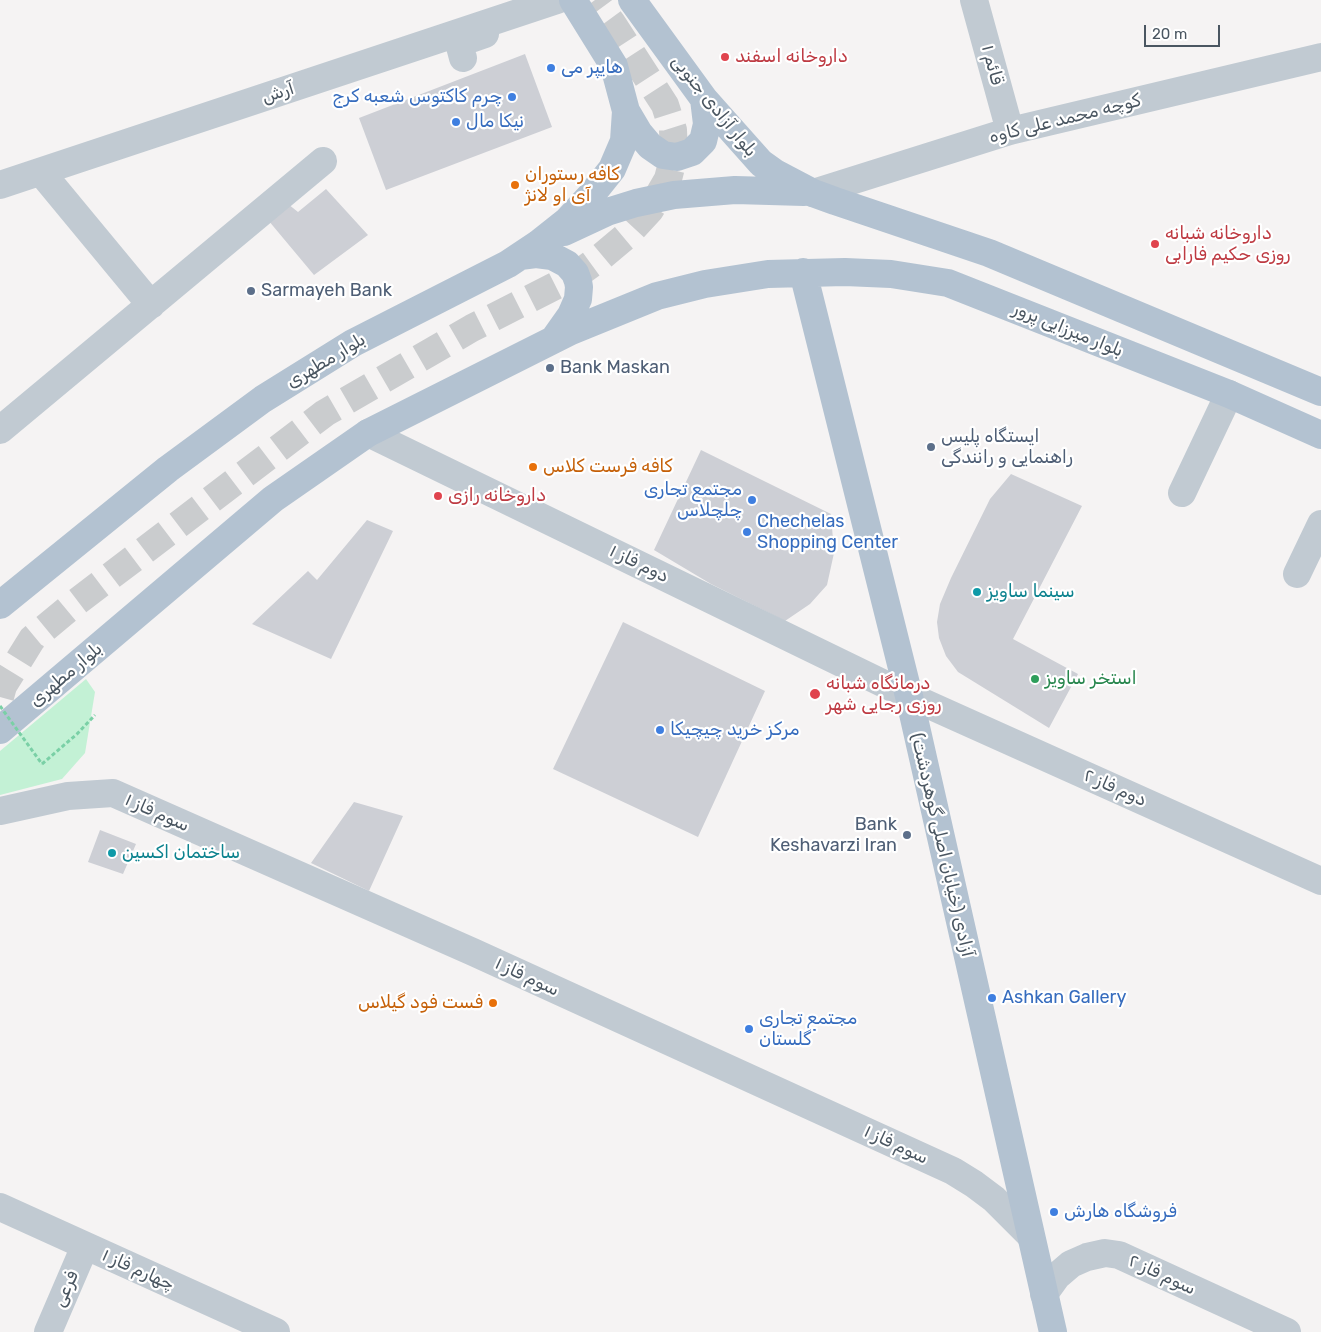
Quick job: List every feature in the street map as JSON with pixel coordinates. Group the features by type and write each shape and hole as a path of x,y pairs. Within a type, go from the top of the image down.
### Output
{"main road":[{"name":"بلوار آزادی جنوبی","path":"632,0 704,99 761,163 775,173 813,192"},
{"path":"569,2 614,66 626,111 639,133 650,146 663,155 677,157 692,152 704,140 707,124 704,99"},
{"name":"بلوار مطهری","path":"0,605 168,468 263,399 353,343 508,264 567,221 612,169 624,141 626,111"},
{"path":"529,250 607,212 636,203 674,195 735,190 813,192 989,253 1321,392"},
{"path":"529,250 536,254 552,256 567,264 575,273 578,281 578,300 571,315 554,339"},
{"name":"بلوار میرزایی پرور","path":"554,339 657,296 705,284 737,278 803,272 891,274 948,283 1229,394 1321,435"},
{"name":"آزادی (خیابان اصلی گوهردشت)","path":"803,272 909,696 1053,1332"},
{"name":"بلوار مطهری","path":"0,730 273,498 368,433 554,339"}],"street":[{"name":"قائم ۱","path":"974,0 1010,131"},
{"path":"463,58 459,43 569,2"},
{"name":"آرش","path":"0,185 569,2"},
{"name":"کوچه محمد علی کاوه","path":"813,192 1010,131 1321,57"},
{"path":"0,430 323,161"},
{"path":"41,172 151,304"},
{"path":"1182,493 1229,394"},
{"name":"دوم فاز ۱","path":"368,433 909,696"},
{"path":"1297,574 1321,524"},
{"name":"دوم فاز ۲","path":"909,696 1321,881"},
{"name":"سوم فاز ۱","path":"0,810 68,796 113,793 473,952 953,1171 994,1199 1030,1235"},
{"name":"چهارم فاز ۱","path":"0,1207 276,1332"},
{"name":"فرعی","path":"48,1332 85,1246"},
{"name":"سوم فاز ۲","path":"1044,1294 1057,1276 1071,1264 1087,1257 1105,1253 1112,1254 1287,1332"}],"path":[{"path":"0,706 42,764 95,716"}],"green space":[{"path":"86,679 95,692 85,753 62,779 0,795 0,751"}],"building":[{"name":"نیکا مال","path":"525,54 552,127 386,190 359,118"},
{"path":"326,189 368,235 314,275 268,220 288,204 298,212"},
{"name":"Chechelas Shopping Center","path":"701,450 831,514 834,553 827,585 810,604 785,621 711,584 654,550"},
{"path":"1011,474 1082,506 1013,639 1078,674 1049,728 958,672 946,656 939,638 937,622 940,604 951,578 990,499"},
{"path":"367,520 393,531 331,659 252,624 308,571 317,580"},
{"name":"مرکز خرید چیچیکا","path":"623,622 765,691 698,837 553,769"},
{"path":"354,802 403,816 369,891 311,863"},
{"name":"ساختمان اکسین","path":"100,830 136,844 123,874 88,862"}],"tunnel":[{"path":"0,697 3,686 32,639 74,604 325,413 472,328 575,276 626,236 650,210 668,179 674,155 673,130 665,105 595,0"}],"place":[{"name":"داروخانه اسفند","path":"725,57"},
{"name":"هایپر می","path":"551,68"},
{"name":"چرم کاکتوس شعبه کرج","path":"512,97"},
{"name":"نیکا مال","path":"456,122"},
{"name":"کافه رستوران آی او لانژ","path":"515,185"},
{"name":"داروخانه شبانه روزی حکیم فارابی","path":"1155,244"},
{"name":"Sarmayeh Bank","path":"251,291"},
{"name":"Bank Maskan","path":"550,368"},
{"name":"ایستگاه پلیس راهنمایی و رانندگی","path":"931,447"},
{"name":"کافه فرست کلاس","path":"533,467"},
{"name":"داروخانه رازی","path":"438,496"},
{"name":"مجتمع تجاری چلچلاس","path":"752,500"},
{"name":"Chechelas Shopping Center","path":"747,532"},
{"name":"سینما ساویز","path":"977,592"},
{"name":"استخر ساویز","path":"1035,679"},
{"name":"درمانگاه شبانه روزی رجایی شهر","path":"815,694"},
{"name":"مرکز خرید چیچیکا","path":"660,730"},
{"name":"Bank Keshavarzi Iran","path":"907,835"},
{"name":"ساختمان اکسین","path":"112,853"},
{"name":"Ashkan Gallery","path":"992,998"},
{"name":"فست فود گیلاس","path":"493,1003"},
{"name":"مجتمع تجاری گلستان","path":"749,1029"},
{"name":"فروشگاه هارش","path":"1054,1212"}]}
